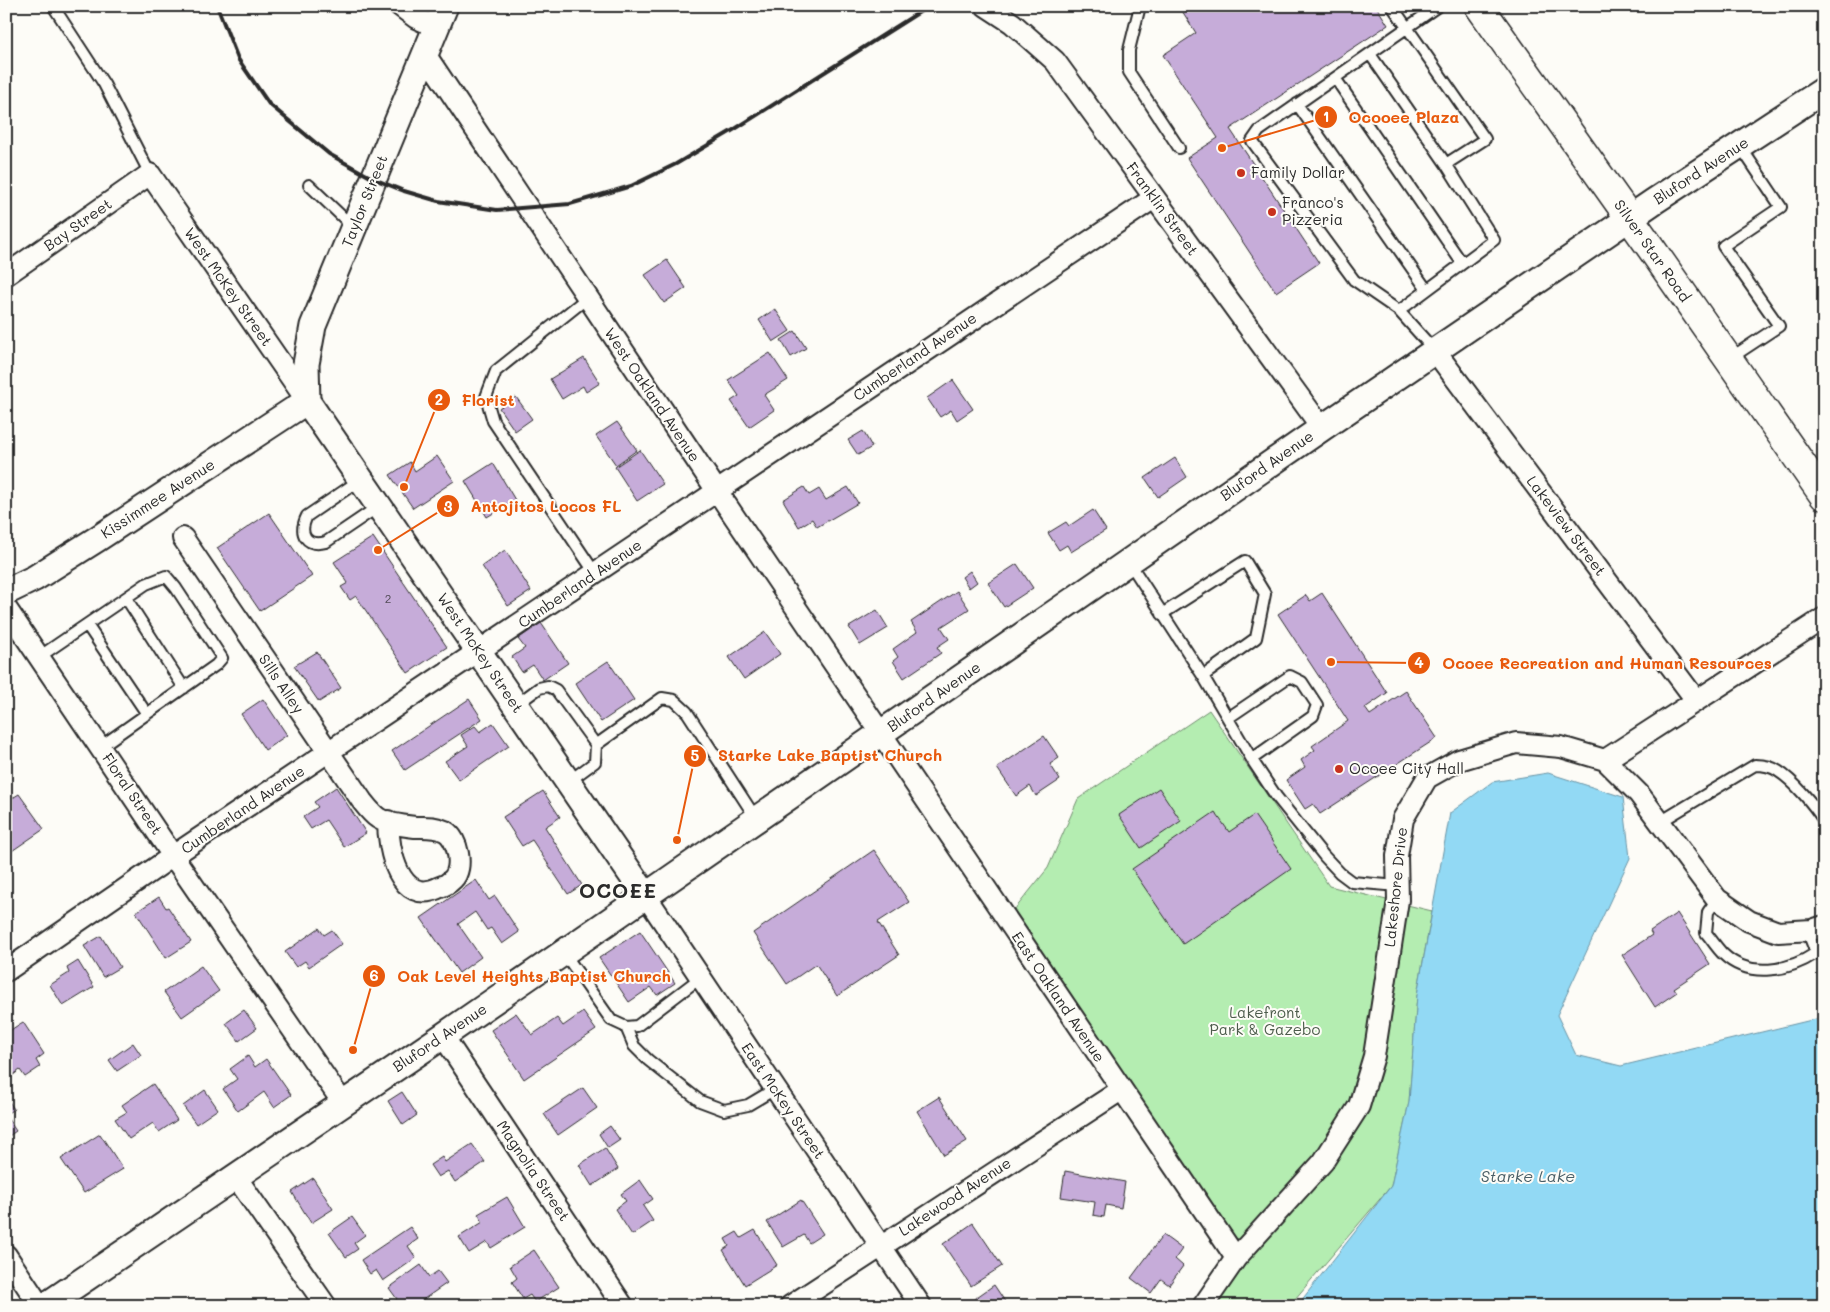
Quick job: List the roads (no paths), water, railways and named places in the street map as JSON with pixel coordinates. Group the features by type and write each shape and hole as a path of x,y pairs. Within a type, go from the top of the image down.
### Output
{"main road":[{"name":"Silver Star Road","path":"1478,6 1824,496"}],"street":[{"path":"400,6 416,18 441,17"},
{"name":"Franklin Street","path":"986,6 1018,27 1055,61 1322,428"},
{"name":"Taylor Street","path":"311,406 306,364 314,326 441,17"},
{"name":"West Oakland Avenue","path":"425,54 881,734"},
{"name":"Bluford Avenue","path":"45,1306 564,953 1322,428 1629,218 1824,90"},
{"name":"Bay Street","path":"6,275 150,174"},
{"name":"West McKey Street","path":"150,174 646,896"},
{"name":"Cumberland Avenue","path":"6,971 173,856 1154,198"},
{"name":"Lakeview Street","path":"1436,351 1696,700"},
{"name":"Kissimmee Avenue","path":"6,592 35,578 311,406"},
{"name":"Sills Alley","path":"183,538 362,801 378,818 388,821"},
{"name":"Floral Street","path":"6,608 343,1104"},
{"path":"1605,760 1824,618"},
{"name":"East Oakland Avenue","path":"881,734 1236,1258"},
{"name":"Lakeshore Drive","path":"1202,1306 1236,1258 1323,1162 1359,1106 1374,1056 1398,900 1397,856 1403,819 1426,778 1459,760 1516,743 1561,746 1605,760 1639,794 1717,898 1749,921 1778,932 1816,928"},
{"name":"East McKey Street","path":"646,896 921,1306"},
{"name":"Magnolia Street","path":"443,1036 623,1306"},
{"name":"Lakewood Avenue","path":"790,1306 1121,1090"},
{"path":"236,1177 326,1306"},
{"path":"6,1255 40,1306"}],"lane":[{"path":"53,6 104,84 150,174"},
{"path":"1140,6 1129,50 1129,72 1179,148"},
{"path":"1392,6 1485,139 1446,164"},
{"path":"1436,351 1399,310 1354,280 1252,142 1259,131 1438,6"},
{"path":"1370,54 1446,164 1494,240 1399,310"},
{"path":"1335,78 1462,263"},
{"path":"1297,104 1427,290"},
{"path":"1728,359 1778,326 1723,246 1781,207 1740,145"},
{"path":"309,185 354,228"},
{"path":"587,298 496,371 486,397 492,421 595,574"},
{"path":"361,480 306,516 302,530 304,537 316,544 326,542 379,506"},
{"path":"1162,614 1245,561 1264,594 1256,638 1203,676"},
{"path":"1129,562 1203,676 1276,796 1324,856 1340,873 1352,882 1398,886"},
{"path":"40,657 146,584 166,576 176,588 222,658 216,665 100,747"},
{"path":"126,598 184,688"},
{"path":"87,625 147,714"},
{"path":"1228,718 1290,676 1302,682 1317,705 1314,716 1252,759"},
{"path":"516,706 539,688 548,686 556,690 596,745 595,762 568,782"},
{"path":"596,745 662,698 674,700 687,712 756,820"},
{"path":"1660,822 1755,764 1766,765 1778,771 1794,785 1824,821"},
{"path":"1717,898 1708,912 1706,933 1723,955 1741,966 1767,971 1803,962 1816,953 1816,928"},
{"path":"564,953 611,1020 626,1027 637,1026 700,978"},
{"path":"626,1027 634,1046 648,1060 700,1101 724,1110 748,1105 775,1089"}],"water":[{"name":"Starke Lake","path":"1548,773 1623,797 1630,858 1557,1015 1576,1055 1621,1066 1824,1017 1824,1306 1297,1306 1391,1186 1409,1102 1417,995 1450,813 1492,782"}],"railway":[{"path":"217,6 238,59 269,104 329,154 374,179 404,191 438,201 497,210 570,204 631,186 676,164 735,129 929,6"}],"place":[{"name":"Ocooee Plaza","path":"1222,148"},
{"name":"Family Dollar","path":"1241,173"},
{"name":"Franco's Pizzeria","path":"1272,212"},
{"name":"Florist","path":"404,487"},
{"name":"Antojitos Locos FL","path":"378,550"},
{"name":"Ocoee Recreation and Human Resources","path":"1331,662"},
{"name":"Ocoee City Hall","path":"1339,769"},
{"name":"Starke Lake Baptist Church","path":"677,840"},
{"name":"Oak Level Heights Baptist Church","path":"353,1050"}],"district":[{"name":"OCOEE","path":"618,891"}],"park label":[{"name":"Lakefront Park & Gazebo","path":"1265,1022"}]}
